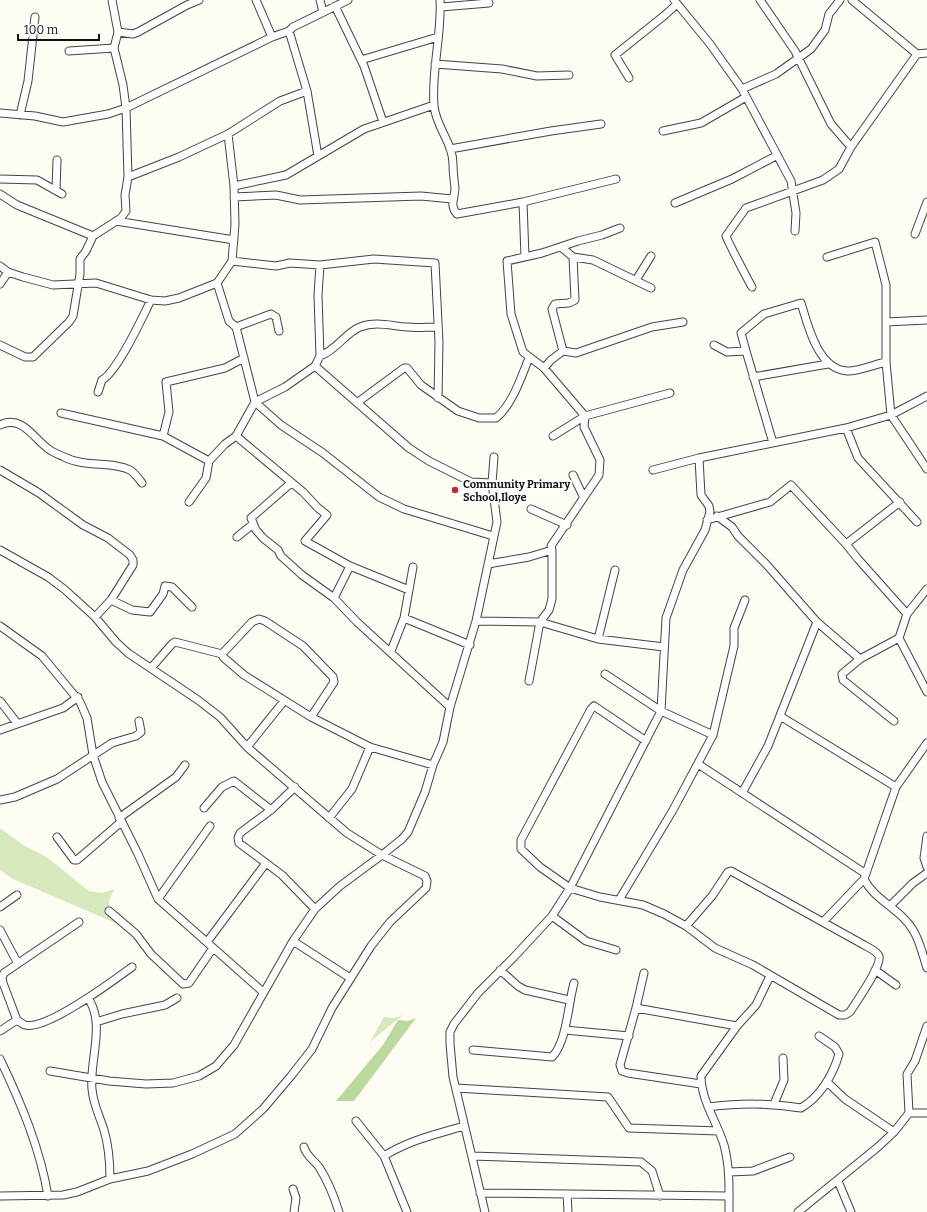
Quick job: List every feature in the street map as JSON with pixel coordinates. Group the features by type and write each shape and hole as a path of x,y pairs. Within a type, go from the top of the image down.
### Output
{"street":[{"path":"0,345 25,358 33,357 38,354 73,316 80,274 80,259 93,236 116,221 126,211 125,195 128,177 126,108 123,85 114,48 118,32 112,0"},
{"path":"118,32 133,34 186,2 199,0"},
{"path":"256,0 272,37"},
{"path":"320,0 324,12"},
{"path":"0,113 63,122 108,114 126,108 272,37 289,31 293,27 348,0"},
{"path":"760,0 795,51 832,124 852,147"},
{"path":"742,89 776,74 811,49 825,30 829,14 840,0"},
{"path":"852,0 918,54 927,53"},
{"path":"629,78 615,55 665,15 675,2 713,49 742,89 776,156 791,181 794,190 796,213 795,231"},
{"path":"489,3 440,3 438,37 434,64 434,105 438,123 450,149 455,190 452,199 454,211 457,214 523,202 616,179"},
{"path":"335,6 361,60 383,122"},
{"path":"20,115 28,81 35,17"},
{"path":"289,31 307,91 318,156"},
{"path":"361,60 438,37"},
{"path":"69,50 114,48"},
{"path":"752,287 726,236 746,208 823,180 839,169 852,147 918,54"},
{"path":"434,64 502,69 537,76 569,75"},
{"path":"128,177 179,157 228,134 280,101 307,91"},
{"path":"663,131 701,123 746,97"},
{"path":"234,186 286,175 358,131 434,105"},
{"path":"450,149 551,130 601,124"},
{"path":"0,266 8,272 53,286 102,284 151,300 165,301 179,298 218,282 232,261 234,240 234,186 228,134"},
{"path":"675,203 732,178 776,156"},
{"path":"0,179 37,180 59,192 57,160"},
{"path":"0,194 17,205 93,236"},
{"path":"234,197 276,195 300,200 420,196 452,199"},
{"path":"523,202 525,257"},
{"path":"915,234 927,202"},
{"path":"116,221 234,240"},
{"path":"528,681 540,622 549,610 552,599 551,546 567,525 583,496 599,475 600,460 584,427 585,416 544,368 528,358 523,352 511,314 506,269 507,261 561,247 578,240 602,235 620,228"},
{"path":"827,257 875,242 886,285 886,362 891,415 927,469"},
{"path":"561,247 573,257 593,260 650,288"},
{"path":"636,280 651,256"},
{"path":"563,351 552,309 555,304 569,303 575,300 573,257"},
{"path":"232,261 270,266 290,263 320,265 365,259 400,259 435,263 439,342 438,398"},
{"path":"189,502 206,478 209,461 225,444 236,436 255,402 285,387 315,366 320,356 318,295 320,265"},
{"path":"0,284 8,272"},
{"path":"218,282 229,321 236,327 255,402 281,425 323,453 379,497 404,509 493,536"},
{"path":"98,392 102,380 107,377 125,349 151,300"},
{"path":"773,443 740,333 764,314 801,303 811,334 828,364"},
{"path":"236,327 271,314 276,317 279,331"},
{"path":"886,322 927,320"},
{"path":"544,368 551,360 563,351 576,353 652,327 683,322"},
{"path":"320,356 331,351 353,331 362,326 385,324 410,328 438,327"},
{"path":"714,345 727,352 746,352"},
{"path":"164,436 169,412 166,382 225,368 244,358"},
{"path":"358,402 404,368 407,368 420,385 458,411 469,416 496,418 502,413 518,384 528,358"},
{"path":"753,377 828,364 847,372 886,362"},
{"path":"315,366 409,448 429,461 471,482 492,482"},
{"path":"553,436 585,416 670,393"},
{"path":"654,470 699,458 846,428 891,415 927,396"},
{"path":"61,413 164,436 209,461"},
{"path":"0,425 7,422 23,425 38,437 49,450 71,461 130,470 142,483"},
{"path":"846,428 858,458 917,522"},
{"path":"236,436 303,492 327,515 306,541 350,566 409,590"},
{"path":"50,1071 109,1081 146,1084 173,1083 199,1076 216,1066 234,1045 293,941 315,910 340,886 382,855 402,839 408,832 425,792 433,765 443,742 450,707 476,621 493,536 498,522 492,482 494,457"},
{"path":"485,1212 456,1088 450,1057 450,1032 454,1024 478,993 528,944 552,916 570,888 662,711 666,618 683,570 705,530 710,512 709,506 701,495 699,458"},
{"path":"0,470 39,493 83,525 108,538 130,555 133,560 133,565 110,600 95,617"},
{"path":"573,475 583,496"},
{"path":"291,483 251,518 253,524 263,538 278,550 280,556 302,575 334,598 357,622 391,651 450,707"},
{"path":"707,520 770,502 791,485 846,544 907,614"},
{"path":"846,544 900,502"},
{"path":"531,509 567,525"},
{"path":"717,516 732,527 738,536 766,564 817,622 860,659"},
{"path":"237,537 253,524"},
{"path":"0,550 48,577 64,589 95,617 116,642 128,653 198,700 220,717 247,747 347,833 382,855 425,876 428,881 426,888 390,922 350,978 332,1008 312,1049 263,1109 235,1134 192,1154 148,1171 110,1179 76,1192 48,1196 0,1196"},
{"path":"488,564 529,557 552,550"},
{"path":"334,598 350,566"},
{"path":"391,651 404,618 414,568"},
{"path":"598,639 615,570"},
{"path":"110,600 132,610 150,612 163,594 165,586 172,587 192,607"},
{"path":"894,721 843,680 842,674 860,659 899,638 907,614 927,589"},
{"path":"619,900 698,764 713,735 734,646 734,628 745,600"},
{"path":"404,618 470,644"},
{"path":"222,654 252,622 259,619 265,621 302,646 333,677 334,682 312,718"},
{"path":"476,621 540,622 598,639 664,647"},
{"path":"742,793 768,746 817,622"},
{"path":"0,626 42,656 78,697 87,718 93,755 102,782 138,854 158,899 263,992"},
{"path":"899,638 924,676 927,692"},
{"path":"151,668 175,642 222,654 223,657 244,675 312,718 370,747 433,765"},
{"path":"605,674 662,711 713,735"},
{"path":"0,730 63,708 78,697"},
{"path":"0,701 17,723"},
{"path":"247,747 284,701"},
{"path":"646,741 594,706 554,775 522,840 522,849 540,867 570,888 600,897 643,906 686,926 715,948 753,965 839,1015 845,1015 850,1012 875,970 879,960 879,956 875,952 731,871 728,872 712,896 686,926"},
{"path":"780,716 896,787"},
{"path":"0,800 15,797 57,778 112,743 136,736 141,732 139,721"},
{"path":"823,922 865,877 896,787 927,743"},
{"path":"329,818 352,790 370,747"},
{"path":"698,764 865,877 875,894 890,906 913,930 927,968"},
{"path":"57,837 70,856 74,860 77,860 120,820 176,777 185,765"},
{"path":"204,808 222,787 234,781 271,810"},
{"path":"295,787 271,810 240,833 238,838 239,843 282,874 315,910"},
{"path":"158,899 210,826"},
{"path":"927,836 924,858 927,868"},
{"path":"207,942 266,863"},
{"path":"890,906 913,883 927,873"},
{"path":"0,907 16,895"},
{"path":"109,911 136,934 151,954 183,984 187,984 192,980 213,948"},
{"path":"552,916 586,941 616,950"},
{"path":"78,922 4,972 2,978 17,1020 24,1025 32,1025 55,1017 88,998 132,967"},
{"path":"0,930 17,962"},
{"path":"293,941 350,978"},
{"path":"500,970 518,986 525,990 569,1000"},
{"path":"875,970 896,986"},
{"path":"644,973 629,1036 620,1065 622,1071 701,1084"},
{"path":"729,1212 729,1172 719,1131 708,1107 701,1084 701,1076 737,1026 756,1005 770,976"},
{"path":"473,1050 547,1058 552,1057 556,1053 565,1030 569,1000 574,983"},
{"path":"88,998 93,1005 96,1022 91,1077 92,1091 109,1151 110,1179"},
{"path":"96,1022 122,1014 165,1005 177,998"},
{"path":"636,1008 737,1026"},
{"path":"0,1031 17,1020"},
{"path":"798,1212 838,1181 894,1132 909,1113 907,1074 915,1061 927,1026"},
{"path":"565,1030 629,1036"},
{"path":"708,1107 740,1103 774,1104 801,1108 807,1105 827,1082 836,1066 839,1054 836,1048 819,1036"},
{"path":"774,1104 784,1080 783,1058"},
{"path":"0,1059 17,1096 36,1146 48,1196"},
{"path":"827,1082 845,1099 894,1132"},
{"path":"456,1088 608,1097 629,1128 719,1131"},
{"path":"909,1113 927,1113"},
{"path":"356,1121 384,1156 407,1212"},
{"path":"384,1156 398,1148 422,1138 464,1126"},
{"path":"304,1147 305,1151 318,1165 329,1184 340,1212"},
{"path":"472,1156 641,1162 652,1171 660,1196"},
{"path":"729,1172 753,1171 790,1157"},
{"path":"838,1181 851,1212"},
{"path":"293,1189 296,1198 294,1212"},
{"path":"480,1193 729,1196"},
{"path":"567,1194 568,1212"}],"green space":[{"path":"0,828 23,845 48,858 89,891 102,893 114,889 109,901 112,915 133,934 118,924 13,879 0,870"},
{"path":"403,1015 370,1042 384,1017 395,1018"},
{"path":"416,1018 354,1101 336,1101 383,1045 398,1020 408,1021"}],"place":[{"name":"Community Primary School,Iloye","path":"455,490"}]}
